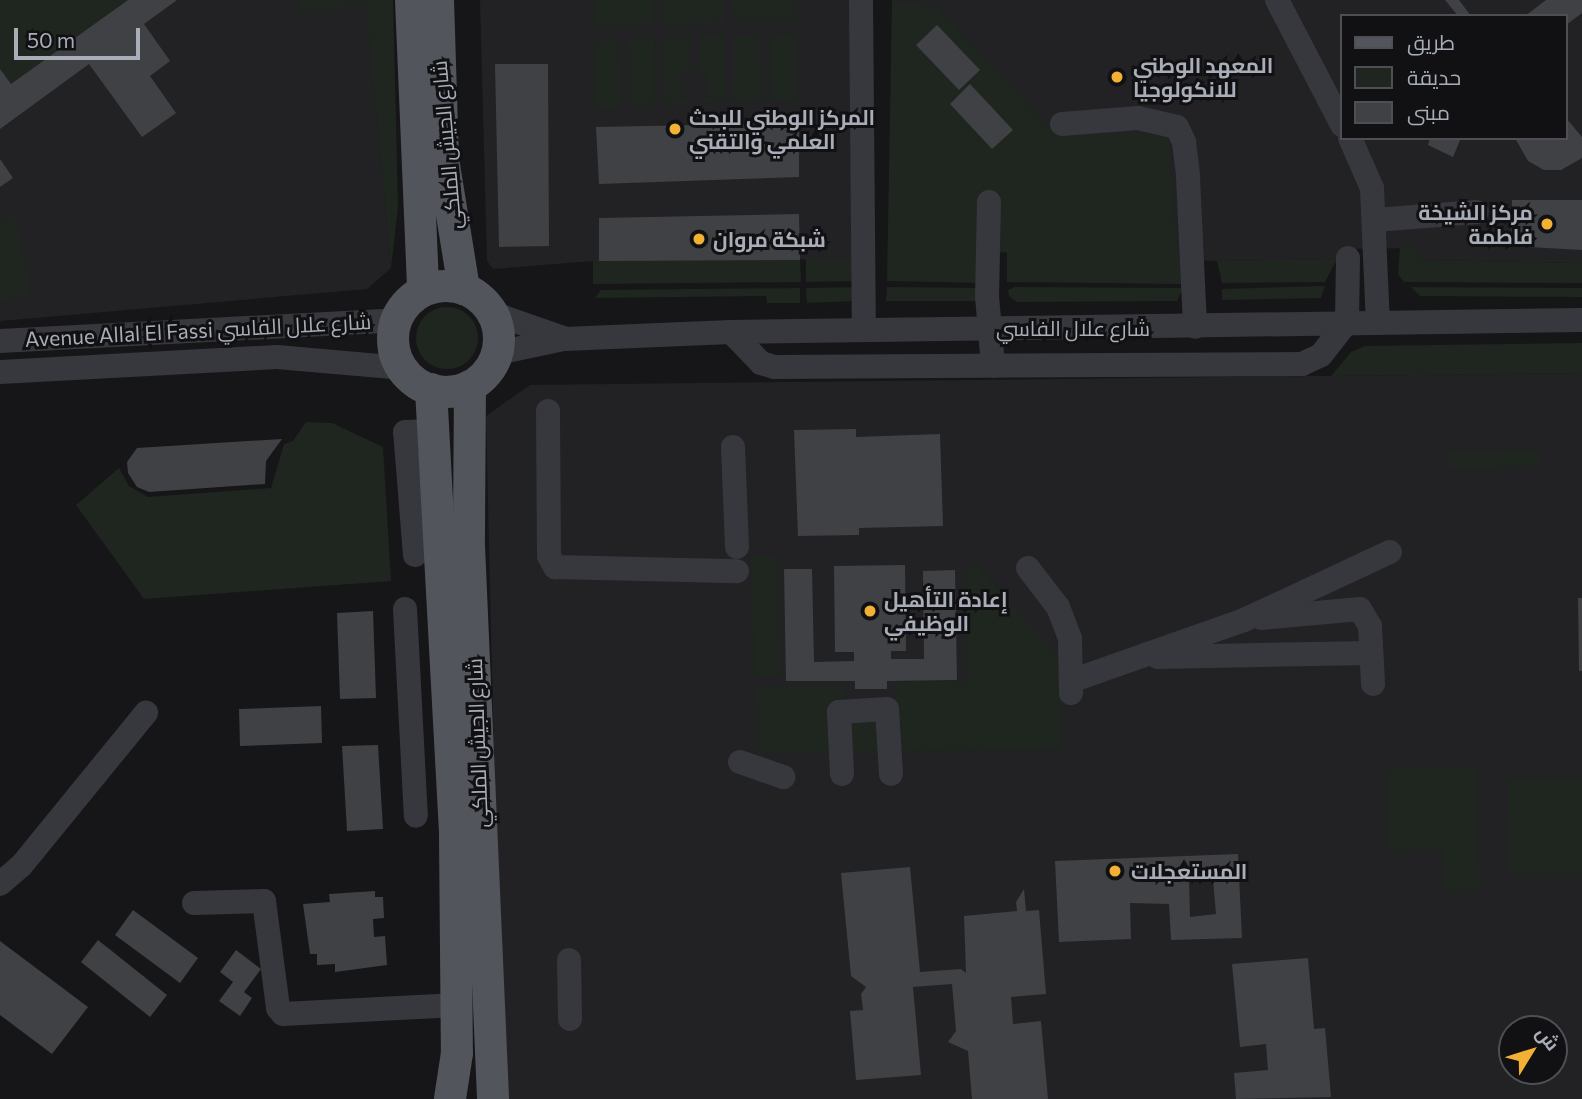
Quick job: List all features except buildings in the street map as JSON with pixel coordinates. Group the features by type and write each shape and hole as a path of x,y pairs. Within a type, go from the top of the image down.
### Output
{"main road":[{"name":"شارع الجيش الملكي","path":"411,0 423,291"},
{"name":"شارع الجيش الملكي","path":"438,0 443,159 464,289"},
{"path":"443,286 464,289 492,313 497,326 497,353 491,366 470,386 431,389 402,368 394,344 397,320 423,291 443,286"},
{"name":"شارع الجيش الملكي","path":"470,386 470,546 493,1099"},
{"name":"شارع الجيش الملكي","path":"431,389 455,835 457,1005 450,1099"}],"street":[{"path":"861,0 864,329"},
{"path":"1277,0 1340,121"},
{"path":"1062,124 1138,118 1177,127 1184,142 1188,177 1195,327"},
{"path":"1351,140 1367,172 1375,220 1378,323"},
{"path":"989,202 993,366"},
{"path":"1375,220 1477,212"},
{"path":"731,332 761,363 774,367 1302,364 1321,355 1347,322 1348,258"},
{"name":"شارع علال الفاسي","path":"492,313 564,339"},
{"name":"Avenue Allal El Fassi شارع علال الفاسي","path":"0,341 397,320"},
{"name":"شارع علال الفاسي","path":"497,353 564,339 731,332 1582,320"},
{"name":"Avenue Allal El Fassi شارع علال الفاسي","path":"0,372 277,357 402,368"},
{"path":"548,411 550,556 555,567 737,559 733,447"},
{"path":"415,555 405,432 434,431"},
{"path":"1028,568 1058,607 1070,639 1071,687 1136,657 1244,620 1390,552"},
{"path":"405,609 416,816"},
{"path":"1244,620 1360,609 1370,626 1373,684"},
{"path":"1136,657 1371,653"},
{"path":"842,774 839,712 887,709 891,774"},
{"path":"0,884 21,866 146,713"},
{"path":"740,762 783,777"},
{"path":"194,903 264,901 278,1008 284,1014 457,1005"},
{"path":"569,960 570,1019"}],"shaded area":[{"path":"0,0 366,0 391,268 367,289 0,321"},
{"name":"المركز الوطني للبحث العلمي والتقني","path":"480,0 866,0 862,259 593,261 493,269 487,261"},
{"name":"المعهد الوطني للانكولوجيا","path":"892,0 1582,0 1582,263 1418,260 1418,248 1342,249 1341,259 1217,261 890,248"},
{"path":"1582,373 1582,1099 502,1099 486,416 530,385"}],"green space":[{"path":"0,0 128,0 11,84 0,69"},
{"path":"299,0 393,0 398,207 391,268 366,6 300,10"},
{"path":"594,0 653,0 653,25 594,27"},
{"path":"663,0 723,0 723,23 664,25"},
{"path":"733,0 794,0 795,22 734,22"},
{"path":"892,3 936,6 1056,134 1168,133 1178,258 1185,259 1183,284 1007,282 1007,252 985,251 984,283 887,281"},
{"path":"795,34 797,100 771,100 770,36"},
{"path":"725,35 726,102 701,103 701,98 709,98 708,73 699,72 699,37"},
{"path":"734,36 759,36 761,101 734,102"},
{"path":"690,37 689,73 680,74 681,99 690,100 689,105 665,105 663,38"},
{"path":"654,38 655,105 631,106 629,39"},
{"path":"618,39 620,107 594,109 594,41"},
{"path":"15,215 31,295 0,301 0,218"},
{"path":"1400,247 1418,248 1419,260 1582,263 1582,283 1404,282 1398,274"},
{"path":"806,259 862,259 862,281 806,282"},
{"path":"1337,259 1325,282 1222,283 1217,261"},
{"path":"800,260 801,282 593,284 593,261"},
{"path":"1325,286 1321,298 1222,300 1222,289"},
{"path":"858,287 858,301 807,303 806,288"},
{"path":"887,287 981,288 981,301 886,301"},
{"path":"1015,287 1183,288 1177,301 1017,302 1009,296 1008,290"},
{"path":"1411,287 1582,288 1582,297 1420,296"},
{"path":"800,288 800,303 767,303 766,296 595,298 601,290"},
{"path":"447,307 469,316 478,338 469,360 447,369 425,360 416,338 425,316"},
{"path":"1582,343 1582,373 1331,376 1351,352 1365,346"},
{"path":"306,422 332,423 383,447 391,581 144,599 76,505 119,468 129,486 148,497 271,488 284,444 293,441"},
{"path":"1539,450 1539,466 1448,468 1447,452"},
{"path":"751,556 776,556 780,677 754,677"},
{"path":"966,566 977,566 1061,658 1063,749 758,753 757,687 845,686 846,718 898,717 897,682 968,681"},
{"path":"1475,766 1480,890 1444,891 1442,850 1388,851 1385,769"},
{"path":"1582,778 1582,872 1509,873 1508,779"}],"place":[{"name":"المعهد الوطني للانكولوجيا","path":"1117,77"},
{"name":"المركز الوطني للبحث العلمي والتقني","path":"675,129"},
{"name":"مركز الشيخة فاطمة","path":"1547,224"},
{"name":"شبكة مروان","path":"699,239"},
{"name":"إعادة التأهيل الوظيفي","path":"870,611"},
{"name":"المستعجلات","path":"1115,871"}]}
